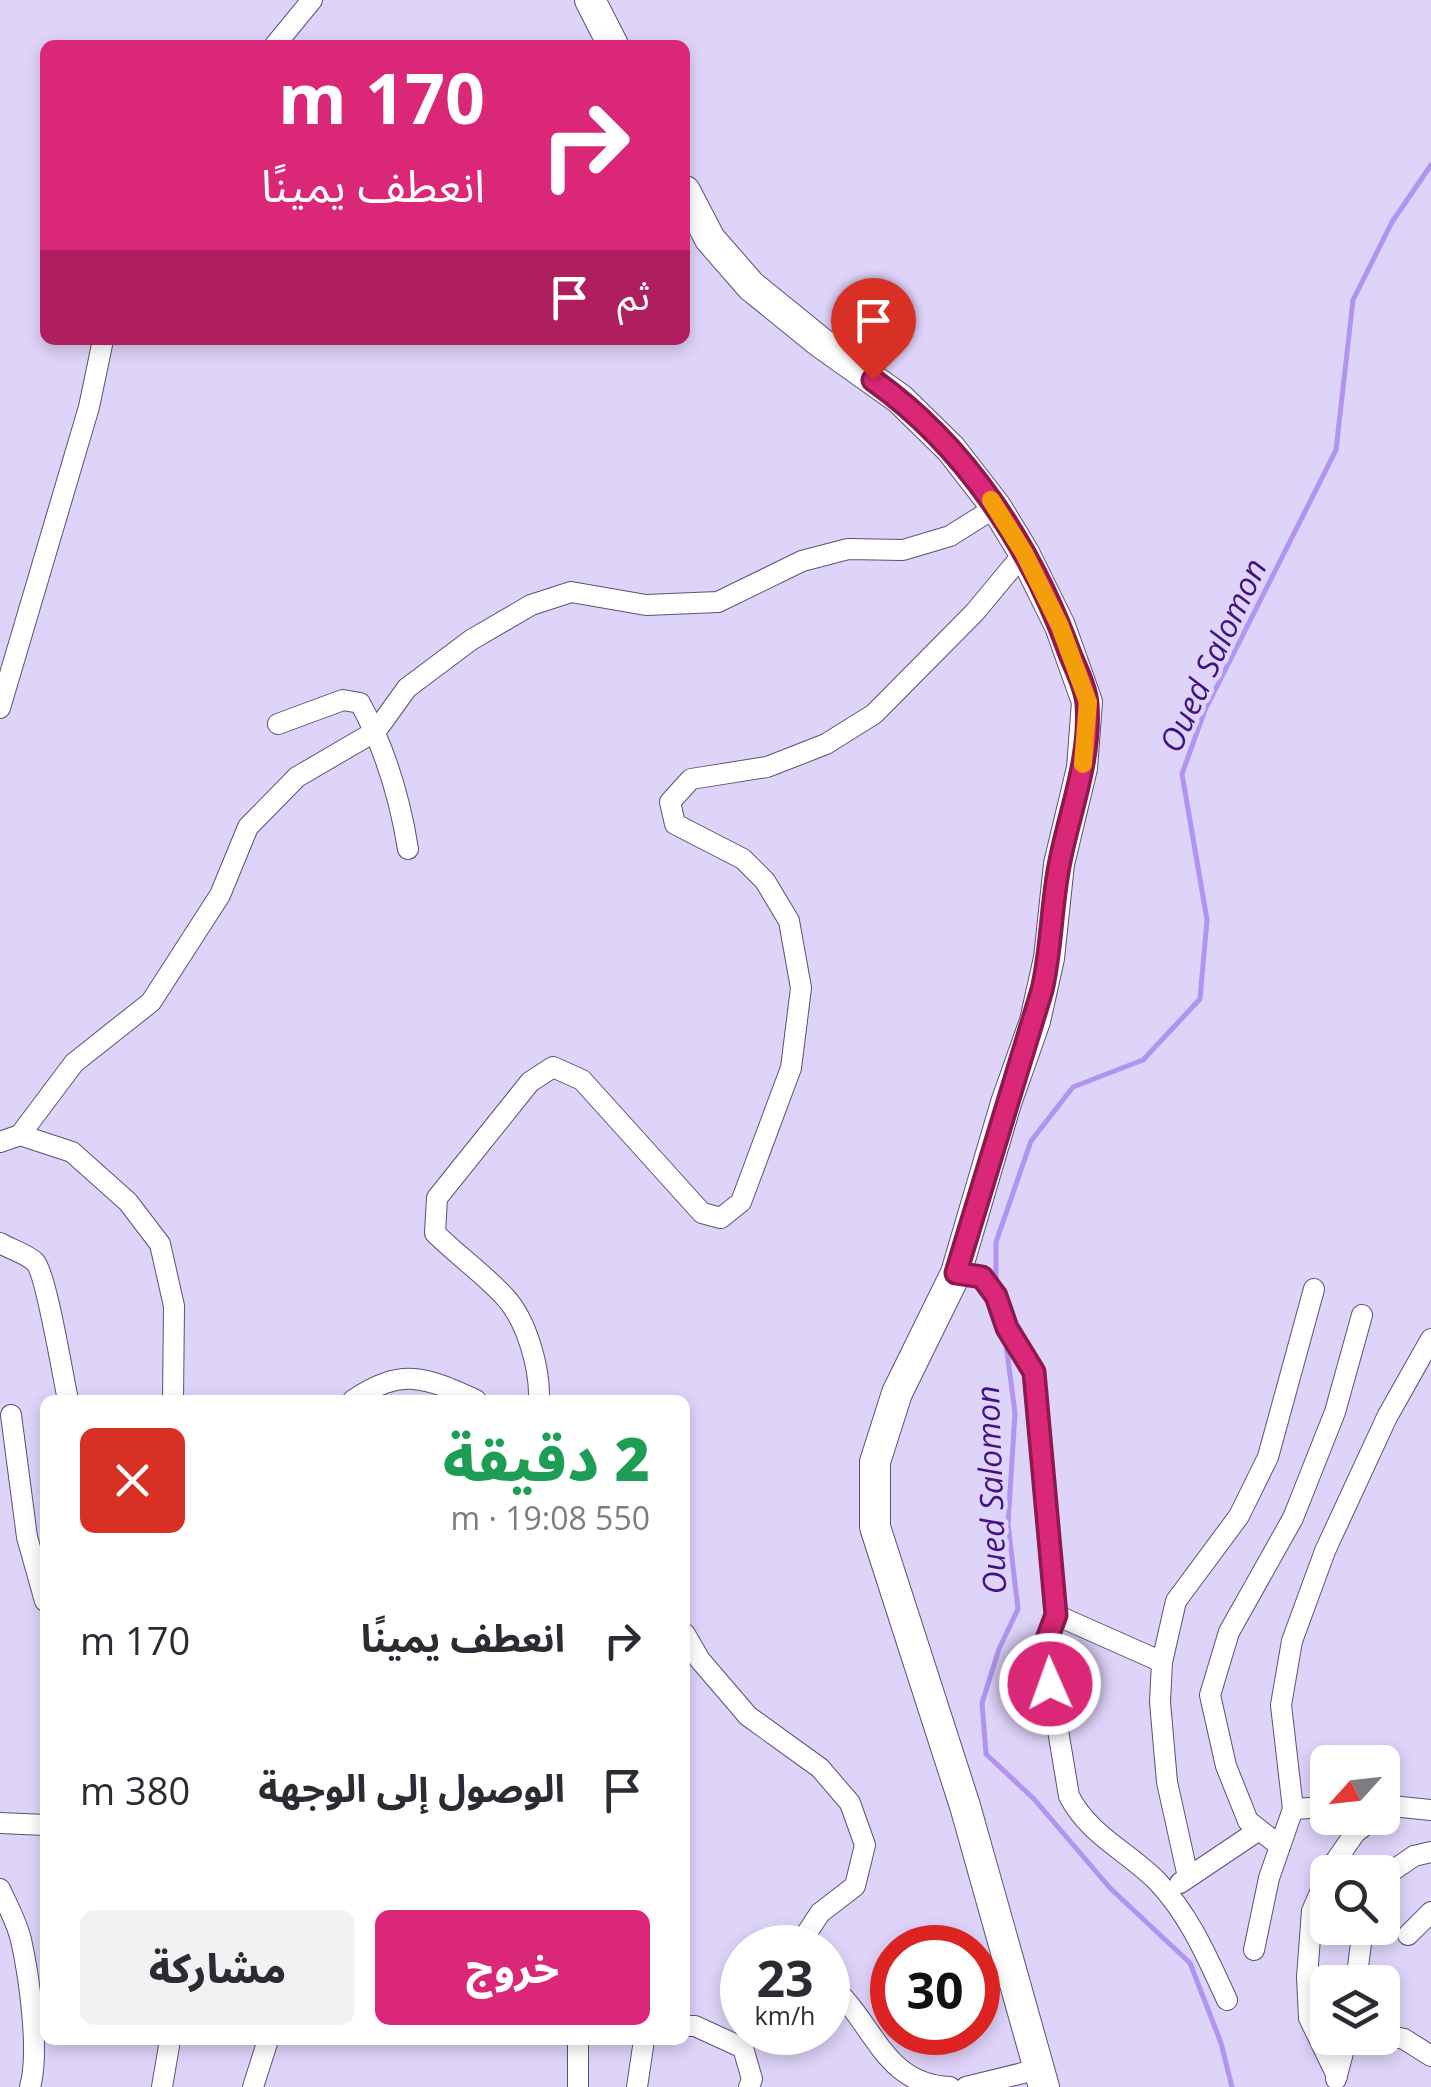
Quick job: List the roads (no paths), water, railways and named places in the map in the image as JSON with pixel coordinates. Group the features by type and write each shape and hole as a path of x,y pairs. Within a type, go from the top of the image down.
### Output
{"street":[{"path":"279,40 312,0"},
{"path":"590,0 610,40"},
{"path":"690,201 710,239 751,286 900,399 951,449 996,507 1024,553 1060,626 1088,702 1082,768 1059,864 1049,958 1034,1021 956,1273 897,1393 874,1462 875,1526 964,1806 1042,2078 966,2087"},
{"path":"0,708 89,407 102,345"},
{"path":"174,1395 174,1306 160,1244 128,1202 72,1152 10,1138 74,1063 151,1002 220,895 248,827 297,777 376,731 406,688 471,640 531,604 572,592 646,605 718,602 802,562 848,549 903,550 950,536 996,507"},
{"path":"538,1395 528,1339 508,1299 435,1233 437,1198 530,1082 553,1067 582,1080 702,1214 721,1218 741,1202 792,1068 801,988 789,922 766,881 743,859 676,824 670,802 692,779 767,767 826,744 874,714 975,612 1024,553"},
{"path":"278,724 343,700 360,703 376,731 408,849"},
{"path":"0,1244 36,1262 46,1284 52,1334 67,1395"},
{"path":"956,1273 982,1277 996,1296 1007,1328 1034,1372 1056,1615 1044,1647 1069,1796 1080,1816 1156,1881 1194,1926 1227,2000"},
{"path":"1188,1878 1168,1782 1160,1702 1162,1662 1176,1601 1239,1516 1268,1457 1314,1289"},
{"path":"1280,1846 1248,1822 1226,1766 1210,1695 1228,1632 1274,1554 1300,1500 1334,1412 1362,1315"},
{"path":"1254,1950 1269,1878 1293,1808 1281,1705 1292,1640 1340,1518 1387,1417 1431,1339"},
{"path":"361,1395 376,1385 416,1376 464,1395"},
{"path":"11,1415 27,1537 40,1583"},
{"path":"1056,1615 1162,1662"},
{"path":"690,1643 748,1716 820,1768 850,1804 865,1845 855,1886 820,1913 812,1925"},
{"path":"1293,1808 1310,1808"},
{"path":"1400,1809 1431,1810"},
{"path":"0,1823 40,1824"},
{"path":"1166,1893 1259,1830"},
{"path":"1400,1866 1414,1856 1431,1852"},
{"path":"0,1889 20,1936 26,1966 32,2014 30,2087"},
{"path":"1408,1935 1431,1912"},
{"path":"1310,1943 1309,2018 1336,2082"},
{"path":"850,2006 896,2069 928,2086 950,2087"},
{"path":"690,2026 743,2048 752,2078 749,2087"},
{"path":"1400,2039 1431,2056"},
{"path":"162,2087 169,2045"},
{"path":"254,2087 267,2045"},
{"path":"578,2045 578,2087"},
{"path":"637,2087 643,2045"},
{"path":"1336,2082 1343,2055"}],"waterway":[{"name":"Oued Salomon","path":"996,1284 996,1242 1031,1141 1073,1087 1143,1060 1200,999 1207,920 1182,774 1205,710 1336,450 1353,300 1392,222 1431,165"},
{"name":"Oued Salomon","path":"1006,1344 1015,1413 1008,1524 1018,1609 999,1649 982,1703 986,1754 1034,1799 1110,1888 1190,1963 1221,2043 1232,2087"}]}
